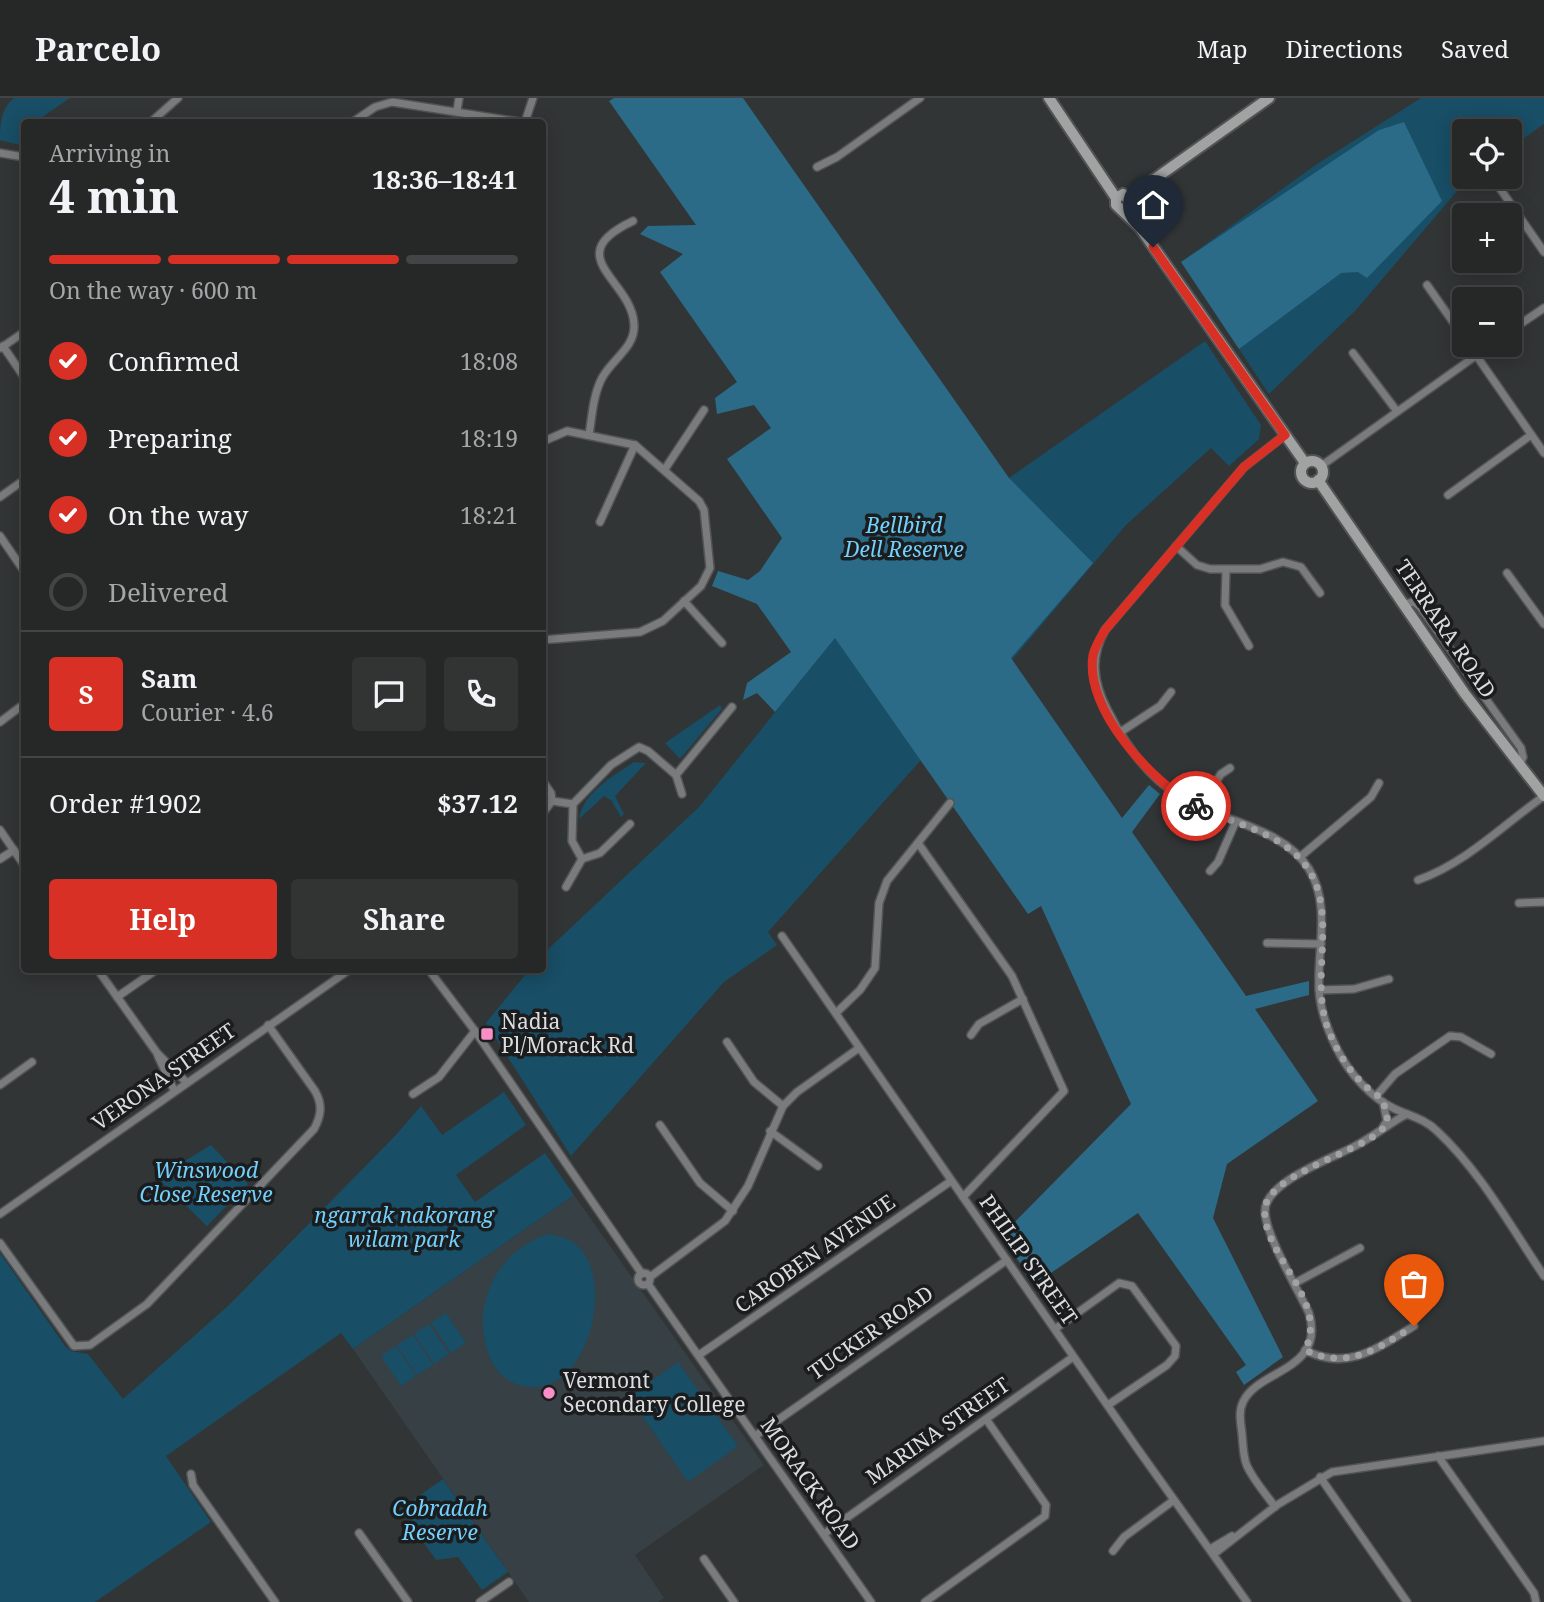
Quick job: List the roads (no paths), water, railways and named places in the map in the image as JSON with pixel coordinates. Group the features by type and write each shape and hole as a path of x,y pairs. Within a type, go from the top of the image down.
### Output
{"main road":[{"path":"1049,98 1124,200 1140,228 1305,463"},
{"path":"1124,200 1269,98"},
{"path":"1312,461 1321,466 1322,474 1318,480 1311,482 1303,478 1301,471 1305,463 1312,461"},
{"name":"TERRARA ROAD","path":"1318,480 1465,694 1544,796"}],"street":[{"path":"154,119 178,98"},
{"path":"457,111 459,98"},
{"path":"526,119 534,98"},
{"path":"817,167 837,157 920,98"},
{"path":"357,119 375,107 392,102 503,119"},
{"path":"0,153 21,156"},
{"path":"1500,189 1544,252"},
{"path":"589,435 601,380 627,348 635,327 630,306 604,271 600,262 600,250 607,238 633,221"},
{"path":"1427,285 1452,321"},
{"path":"1522,323 1544,308"},
{"path":"21,334 2,348 21,373"},
{"path":"1353,353 1396,410"},
{"path":"1321,466 1396,410 1475,357"},
{"path":"1477,357 1544,453"},
{"path":"665,469 704,410"},
{"path":"546,440 558,432 589,435 635,445 691,492 704,510 710,568 701,586 651,629 546,640"},
{"path":"1285,435 1244,467 1105,630 1093,656 1097,691 1119,733 1162,783 1199,807 1269,836 1300,857 1319,894 1319,990 1327,1025 1338,1051 1352,1073 1379,1097 1407,1114 1424,1120 1437,1130 1465,1162 1544,1276"},
{"path":"1448,495 1531,435"},
{"path":"600,522 635,445"},
{"path":"0,497 21,482"},
{"path":"0,536 21,567"},
{"path":"1176,546 1197,565 1226,570 1259,569 1283,562 1301,566 1320,593"},
{"path":"1226,570 1225,605 1249,646"},
{"path":"1507,573 1544,624"},
{"path":"684,601 722,643"},
{"path":"1119,733 1160,706 1171,692"},
{"path":"0,722 21,706"},
{"path":"676,775 732,707"},
{"path":"582,859 572,841 573,804 611,765 639,747 648,751 676,775 682,793"},
{"path":"1199,807 1221,774 1230,768"},
{"path":"1300,857 1371,797 1379,783"},
{"path":"546,788 552,801"},
{"path":"1418,880 1439,873 1544,796"},
{"path":"552,801 573,804"},
{"path":"546,809 552,801"},
{"path":"836,1013 860,990 875,968 882,891 950,803"},
{"path":"1210,871 1218,862 1236,823"},
{"path":"566,887 582,859 600,853 630,824"},
{"path":"0,830 19,853 0,859"},
{"path":"918,843 1012,976 1064,1091 963,1197"},
{"path":"1519,903 1544,902"},
{"name":"PHILIP STREET","path":"782,936 1073,1357 1247,1602"},
{"path":"1267,943 1321,944"},
{"path":"100,973 157,1053 186,1082"},
{"path":"117,997 152,973"},
{"name":"VERONA STREET","path":"0,1213 345,973"},
{"name":"MORACK ROAD","path":"432,973 442,983"},
{"name":"MORACK ROAD","path":"437,973 868,1601"},
{"path":"1319,990 1354,989 1389,979"},
{"path":"971,1035 979,1024 1023,999"},
{"path":"0,1243 70,1342 80,1347 90,1345 147,1304 314,1129 320,1119 319,1099 268,1025"},
{"path":"413,1094 439,1077 475,1031"},
{"path":"1379,1097 1395,1074 1450,1035 1461,1037 1491,1054"},
{"path":"727,1042 754,1082 783,1107"},
{"path":"646,1278 715,1230 733,1211 748,1186 770,1131 783,1107 797,1092 859,1048"},
{"path":"157,1053 174,1090"},
{"path":"0,1085 32,1062"},
{"path":"1379,1097 1387,1121 1379,1133"},
{"path":"1275,1507 1248,1467 1241,1412 1243,1401 1252,1391 1297,1361 1305,1350 1311,1321 1268,1227 1265,1212 1268,1199 1322,1159 1352,1148 1407,1114"},
{"path":"660,1125 699,1183 733,1211"},
{"path":"770,1131 818,1166"},
{"name":"CAROBEN AVENUE","path":"699,1355 951,1181"},
{"path":"1295,1283 1360,1248"},
{"name":"TUCKER ROAD","path":"755,1436 1007,1260"},
{"path":"1055,1329 1119,1283 1132,1286 1176,1346 1175,1356 1167,1365 1108,1405"},
{"path":"1305,1350 1334,1360 1356,1358 1414,1326"},
{"name":"MARINA STREET","path":"824,1534 1073,1357"},
{"path":"925,1602 1040,1521 1046,1510 986,1419"},
{"path":"1212,1551 1320,1477 1332,1472 1544,1441"},
{"path":"1438,1456 1534,1593 1536,1602"},
{"path":"191,1474 193,1485 275,1602"},
{"path":"1320,1477 1407,1602"},
{"path":"1113,1550 1124,1537 1174,1500"},
{"path":"359,1533 408,1602"},
{"path":"704,1559 734,1602"},
{"path":"480,1602 509,1582"}],"place":[{"name":"Nadia Pl/Morack Rd","path":"487,1034"},
{"name":"Vermont Secondary College","path":"549,1393"}],"park label":[{"name":"Bellbird Dell Reserve","path":"904,538"},
{"name":"Winswood Close Reserve","path":"206,1183"},
{"name":"ngarrak nakorang wilam park","path":"404,1228"},
{"name":"Cobradah Reserve","path":"440,1521"}]}
